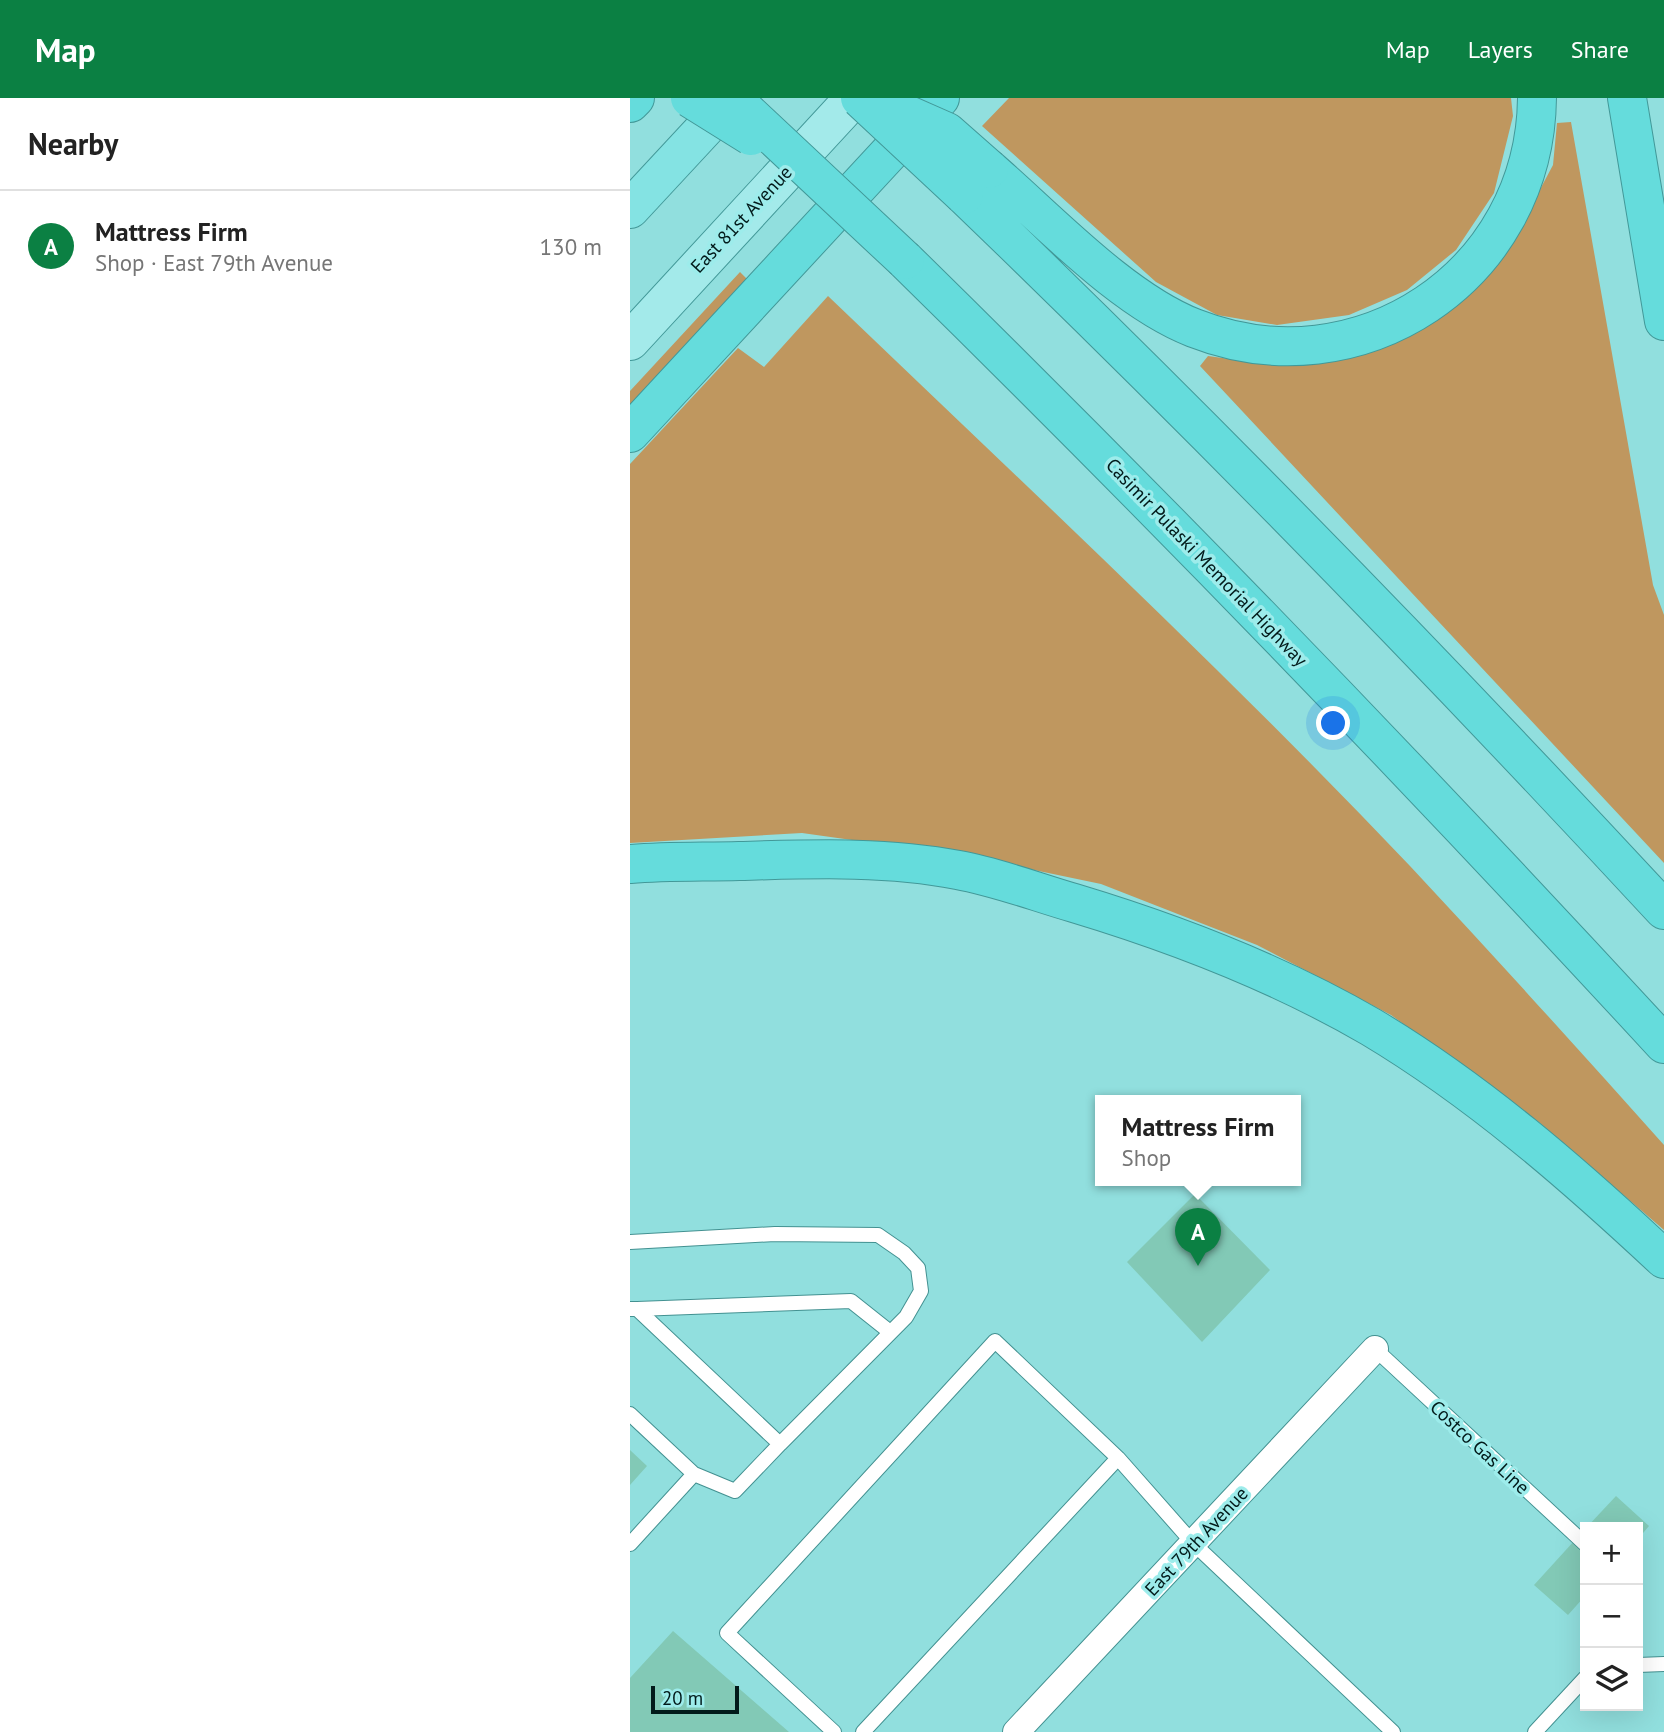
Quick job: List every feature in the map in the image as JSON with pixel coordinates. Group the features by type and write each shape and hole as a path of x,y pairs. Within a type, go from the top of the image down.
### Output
{"highway":[{"path":"630,103 635,98"},
{"path":"690,98 824,182"},
{"path":"630,209 732,98"},
{"name":"Casimir Pulaski Memorial Highway","path":"732,98 824,182 1098,450 1307,663 1664,1044"},
{"path":"860,98 1150,305 1194,328 1245,342 1280,346 1330,344 1383,329 1426,305 1459,279 1490,246 1511,210 1526,175 1536,134 1537,98"},
{"path":"870,98 947,132 977,182 1664,911"},
{"path":"630,433 940,98"},
{"path":"1627,98 1664,321"},
{"path":"630,864 841,858 958,870 1153,927 1196,943 1287,984 1371,1028 1423,1062 1523,1135 1594,1193 1664,1259"}],"main road":[{"name":"East 81st Avenue","path":"630,341 854,98"}],"street":[{"name":"East 79th Avenue","path":"1016,1732 1375,1349"}],"lane":[{"path":"630,1242 775,1234 878,1235 904,1253 918,1268 921,1291 906,1317 736,1491 694,1474 630,1414"},
{"path":"634,1309 851,1301 890,1332"},
{"path":"634,1309 780,1444"},
{"path":"834,1732 727,1633 995,1341 1118,1458 1193,1543 1393,1732"},
{"name":"Costco Gas Line","path":"1375,1349 1580,1539"},
{"path":"863,1732 1118,1458"},
{"path":"630,1544 694,1474"},
{"path":"1643,1665 1664,1664"},
{"path":"1535,1732 1580,1683"}],"shaded area":[{"path":"1009,98 1511,98 1513,116 1494,193 1456,250 1407,290 1349,315 1277,325 1217,315 1156,282 982,126"},
{"path":"1571,122 1653,585 1664,615 1664,863 1200,366 1208,356 1281,366 1347,359 1422,326 1527,214 1553,165 1557,123"},
{"path":"740,272 750,282 630,412 630,391"},
{"path":"828,296 1268,720 1410,866 1664,1145 1664,1230 1540,1123 1391,1015 1257,945 1101,884 966,856 802,833 630,843 630,464 738,348 764,367"}],"building":[{"path":"1195,1194 1270,1270 1202,1342 1127,1262"},
{"path":"630,1450 647,1466 630,1485"},
{"path":"1616,1496 1649,1526 1643,1533 1643,1522 1592,1522"},
{"path":"1580,1534 1580,1602 1568,1615 1534,1585"},
{"path":"673,1631 789,1732 630,1732 630,1678"}],"place":[{"name":"Mattress Firm","path":"1198,1266"}]}
